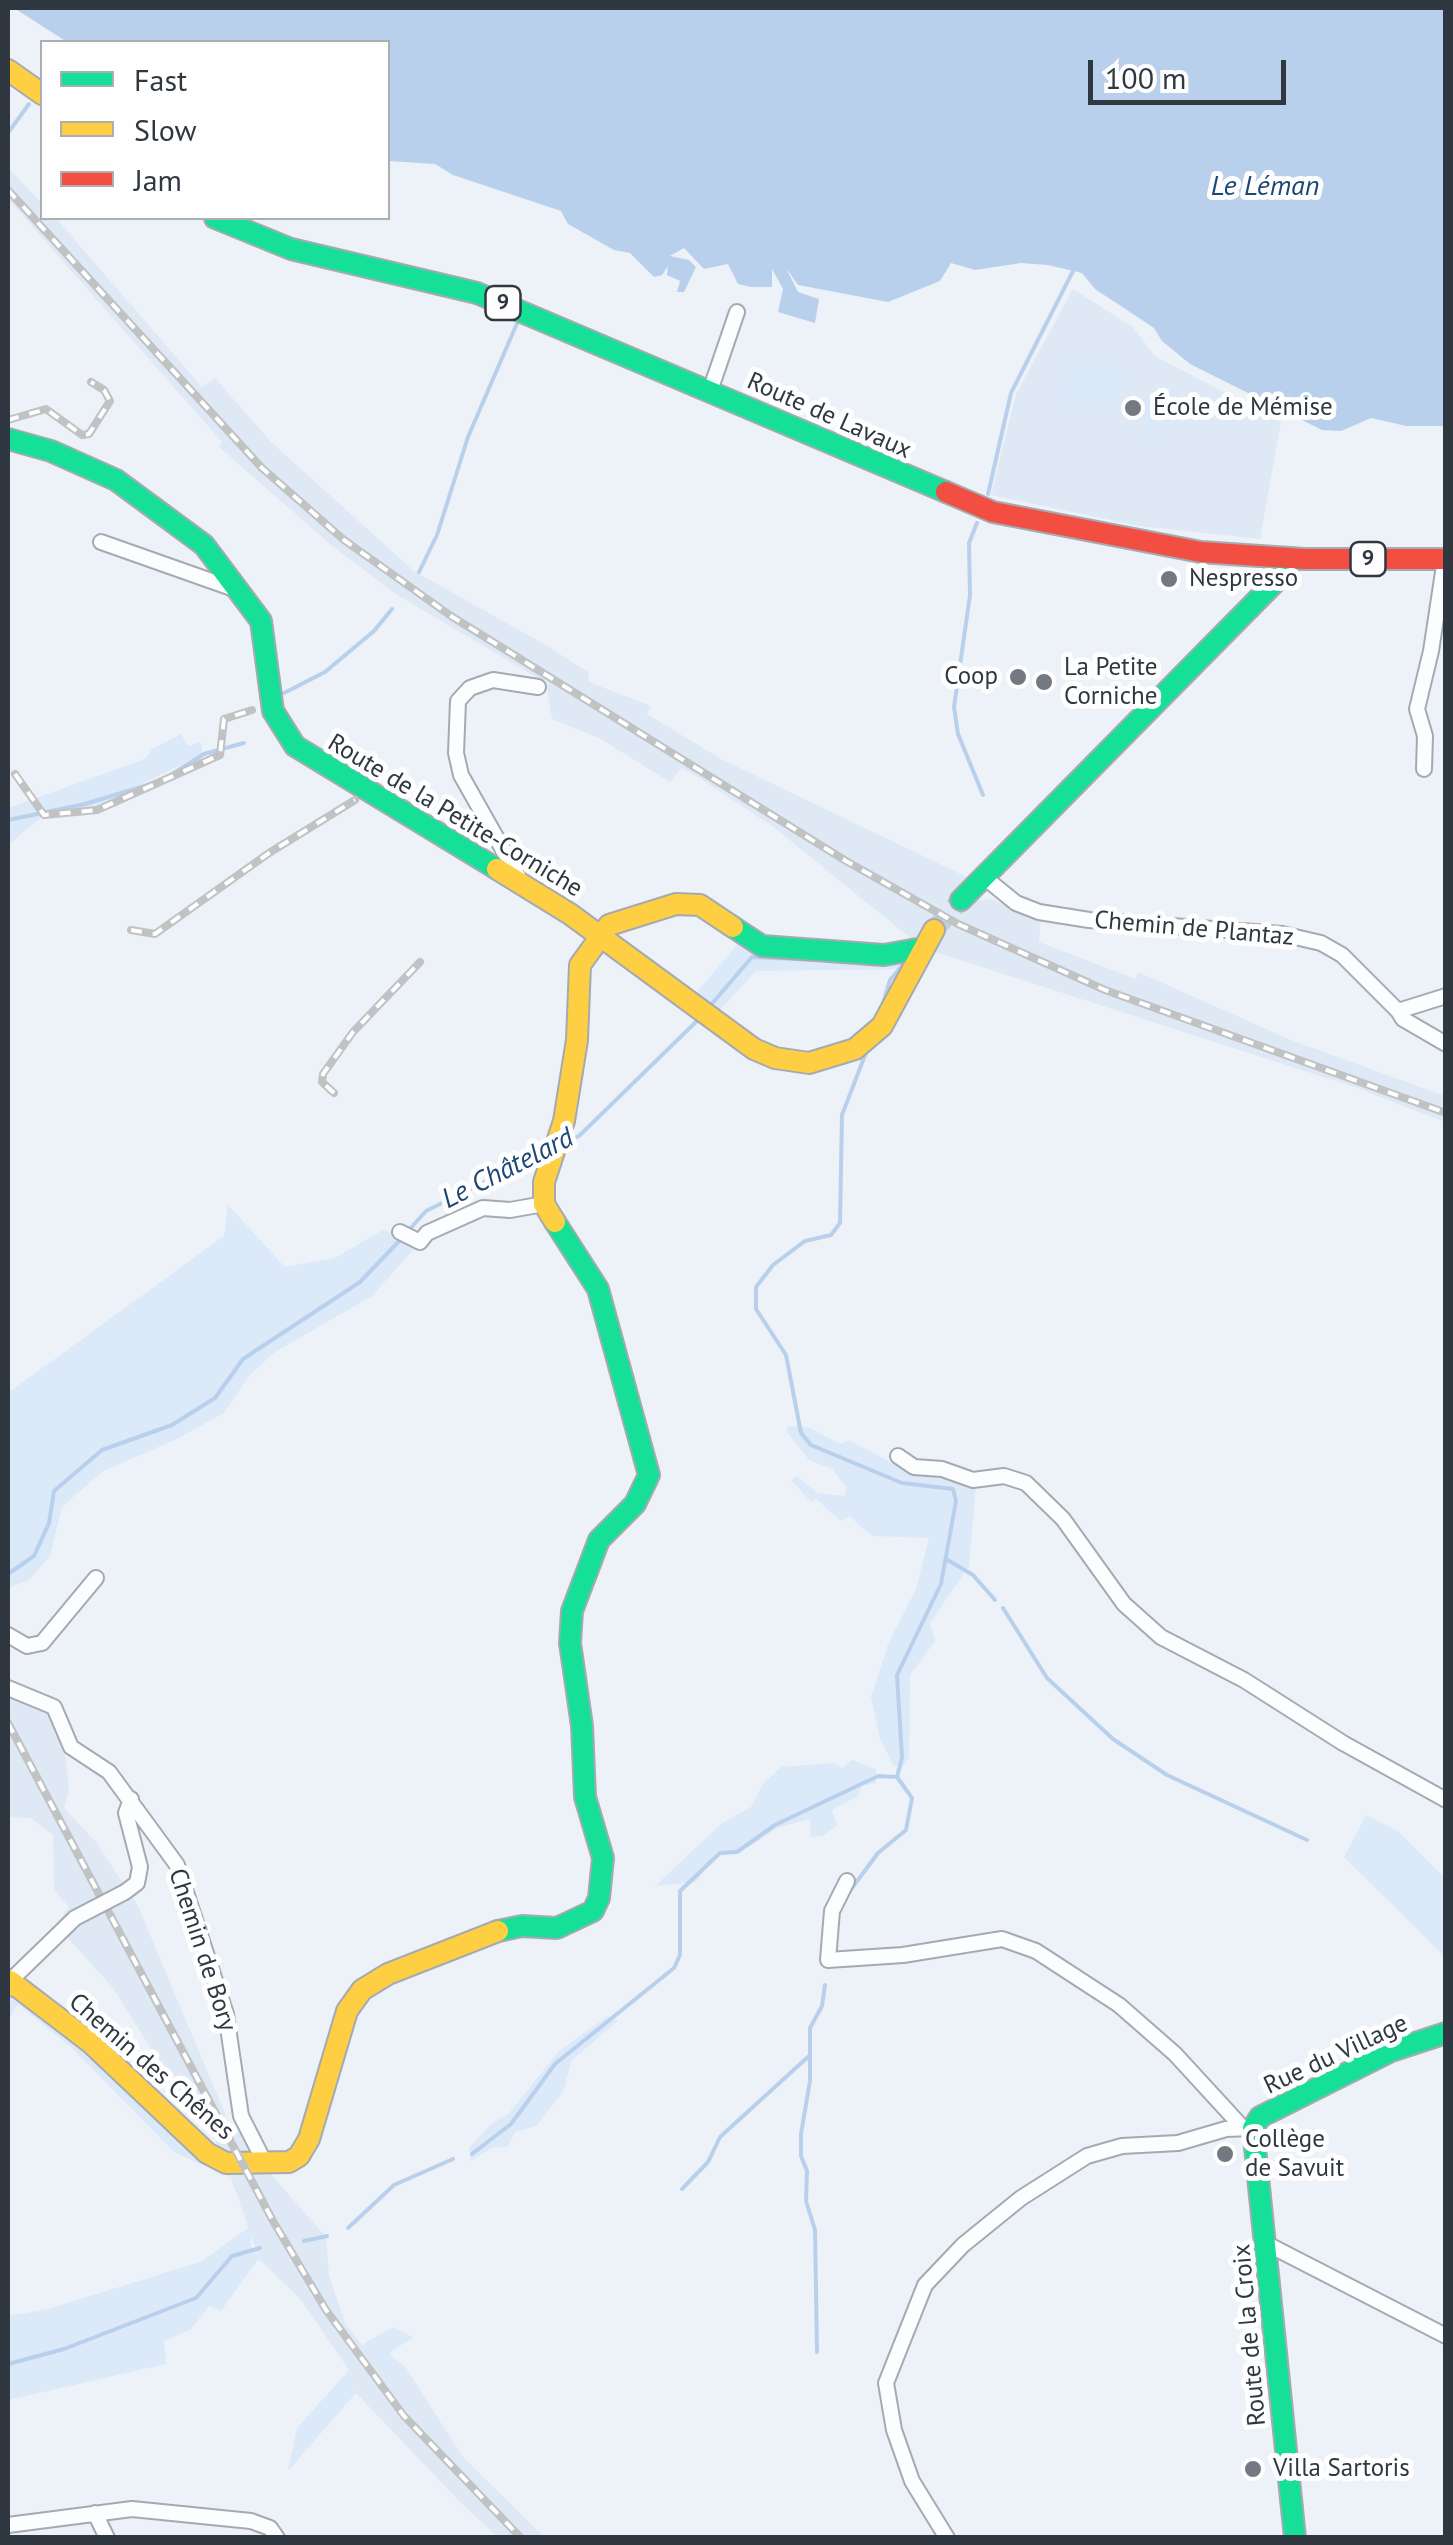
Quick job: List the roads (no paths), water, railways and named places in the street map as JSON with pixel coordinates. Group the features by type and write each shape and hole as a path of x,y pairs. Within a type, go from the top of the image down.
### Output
{"street":[{"path":"8,70 40,93"},
{"name":"Route de Lavaux","path":"220,220 291,249 477,293 993,512 1201,552 1291,558 1445,559"},
{"path":"710,391 737,312"},
{"name":"Route de la Petite-Corniche","path":"8,440 83,464 148,500 204,545 242,591 265,634 268,692 276,720 294,746 600,936 754,1050 810,1063 855,1048 882,1026 929,939 884,955 762,946 700,905 676,904 618,919 600,936"},
{"path":"101,542 242,591"},
{"path":"961,900 1288,569 1291,558"},
{"path":"1424,769 1426,736 1417,709 1432,652 1445,559"},
{"path":"524,886 461,776 456,752 458,701 470,688 493,680 538,687"},
{"name":"Chemin de Plantaz","path":"984,876 1016,903 1039,912 1089,920 1282,934 1321,943 1342,955 1398,1011 1446,1044"},
{"path":"270,2163 294,2159 305,2148 342,2026 362,1990 388,1974 453,1952 488,1933 522,1926 564,1926 596,1907 603,1858 585,1797 580,1706 570,1643 572,1610 599,1540 635,1504 649,1478 598,1289 544,1204 544,1182 556,1150 577,1040 577,975 600,936"},
{"path":"1398,1011 1446,996"},
{"path":"410,1237 483,1208 510,1210 544,1204"},
{"path":"898,1456 914,1467 942,1468 974,1480 1004,1476 1026,1484 1064,1519 1124,1604 1161,1638 1284,1704 1345,1745 1446,1800"},
{"path":"8,1635 26,1646 42,1643 96,1578"},
{"name":"Chemin de Bory","path":"8,1688 54,1706 72,1747 108,1772 178,1865 226,2014 242,2116 270,2163"},
{"path":"9,1984 75,1918 137,1883 140,1867 126,1812 131,1799"},
{"path":"847,1881 832,1911 828,1960 903,1956 989,1939 1002,1939 1036,1951 1119,2005 1175,2054 1248,2128"},
{"name":"Chemin des Chênes","path":"9,1984 90,2043 208,2153 226,2163 270,2163"},
{"name":"Rue du Village","path":"1248,2128 1260,2117 1376,2059 1446,2033"},
{"path":"947,2538 912,2481 894,2430 886,2382 926,2284 963,2245 1021,2198 1087,2156 1122,2146 1178,2142 1248,2128"},
{"name":"Route de la Croix","path":"1248,2128 1267,2244 1294,2538"},
{"path":"1267,2244 1446,2336"},
{"path":"8,2525 132,2509 251,2522 270,2528 278,2538"},
{"path":"95,2513 107,2538"}],"water":[{"name":"Le Léman","path":"14,8 1445,8 1445,426 1406,426 1371,418 1341,431 1322,430 1190,364 1162,341 1154,328 1095,289 1082,273 1048,265 1021,263 975,270 951,263 940,281 888,302 798,285 786,268 798,292 819,299 815,323 778,312 783,289 772,269 772,287 738,284 728,264 704,269 684,248 670,256 689,260 696,267 684,292 677,292 680,281 667,275 668,266 662,275 654,277 630,253 614,250 568,224 561,211 453,175 435,164 390,161 390,40 64,40"}],"waterway":[{"path":"8,133 29,104"},
{"path":"988,494 1011,393 1073,271"},
{"path":"419,572 437,535 468,437 518,321"},
{"path":"977,523 969,543 970,595 954,707 958,734 983,795"},
{"path":"284,693 325,672 374,631 392,609"},
{"path":"8,820 85,804 161,781 204,754 244,743"},
{"name":"Le Châtelard","path":"710,1006 752,957 817,960"},
{"name":"Le Châtelard","path":"883,1003 890,980 907,960"},
{"name":"Le Châtelard","path":"565,1142 579,1136 701,1017"},
{"path":"867,1050 842,1115 840,1223 831,1235 805,1241 773,1265 756,1287 756,1309 786,1355 801,1433 811,1445 902,1483 953,1489 956,1501 941,1584 897,1675 902,1758 897,1777"},
{"name":"Le Châtelard","path":"409,1230 426,1211 547,1151"},
{"name":"Le Châtelard","path":"8,1574 34,1556 49,1523 54,1491 102,1450 172,1425 215,1398 243,1359 360,1282 403,1237"},
{"path":"946,1559 973,1575 995,1600"},
{"path":"1003,1608 1047,1678 1113,1739 1167,1775 1307,1840"},
{"path":"472,2154 511,2124 555,2064 674,1968 680,1955 680,1891 720,1853 737,1852 775,1825 878,1776 897,1777"},
{"path":"846,1896 878,1853 906,1830 912,1798 897,1777"},
{"path":"817,2352 815,2230 806,2201 807,2171 801,2156 801,2134 810,2081 810,2028 822,2006 825,1985"},
{"path":"682,2189 708,2162 720,2137 809,2056"},
{"path":"348,2228 394,2185 453,2159"},
{"path":"304,2241 327,2236"},
{"path":"8,2364 64,2349 196,2298 232,2256 260,2248"}],"tunnel":[{"path":"934,930 961,900"}],"railway":[{"path":"8,190 262,468 344,540 451,616 846,861 958,924 1105,990 1446,1113"},
{"path":"8,420 46,409 82,435 89,434 110,401 104,390 91,382"},
{"path":"15,774 44,815 97,810 220,755 224,719 252,710"},
{"path":"131,930 155,934 269,853 355,800"},
{"path":"334,1093 322,1082 323,1074 353,1032 420,962"},
{"path":"8,1723 273,2221 326,2310 404,2416 521,2538"}],"place":[{"name":"École de Mémise","path":"1133,408"},
{"name":"Nespresso","path":"1169,579"},
{"name":"Coop","path":"1018,677"},
{"name":"La Petite Corniche","path":"1044,682"},
{"name":"Collège de Savuit","path":"1225,2154"},
{"name":"Villa Sartoris","path":"1253,2469"}]}
